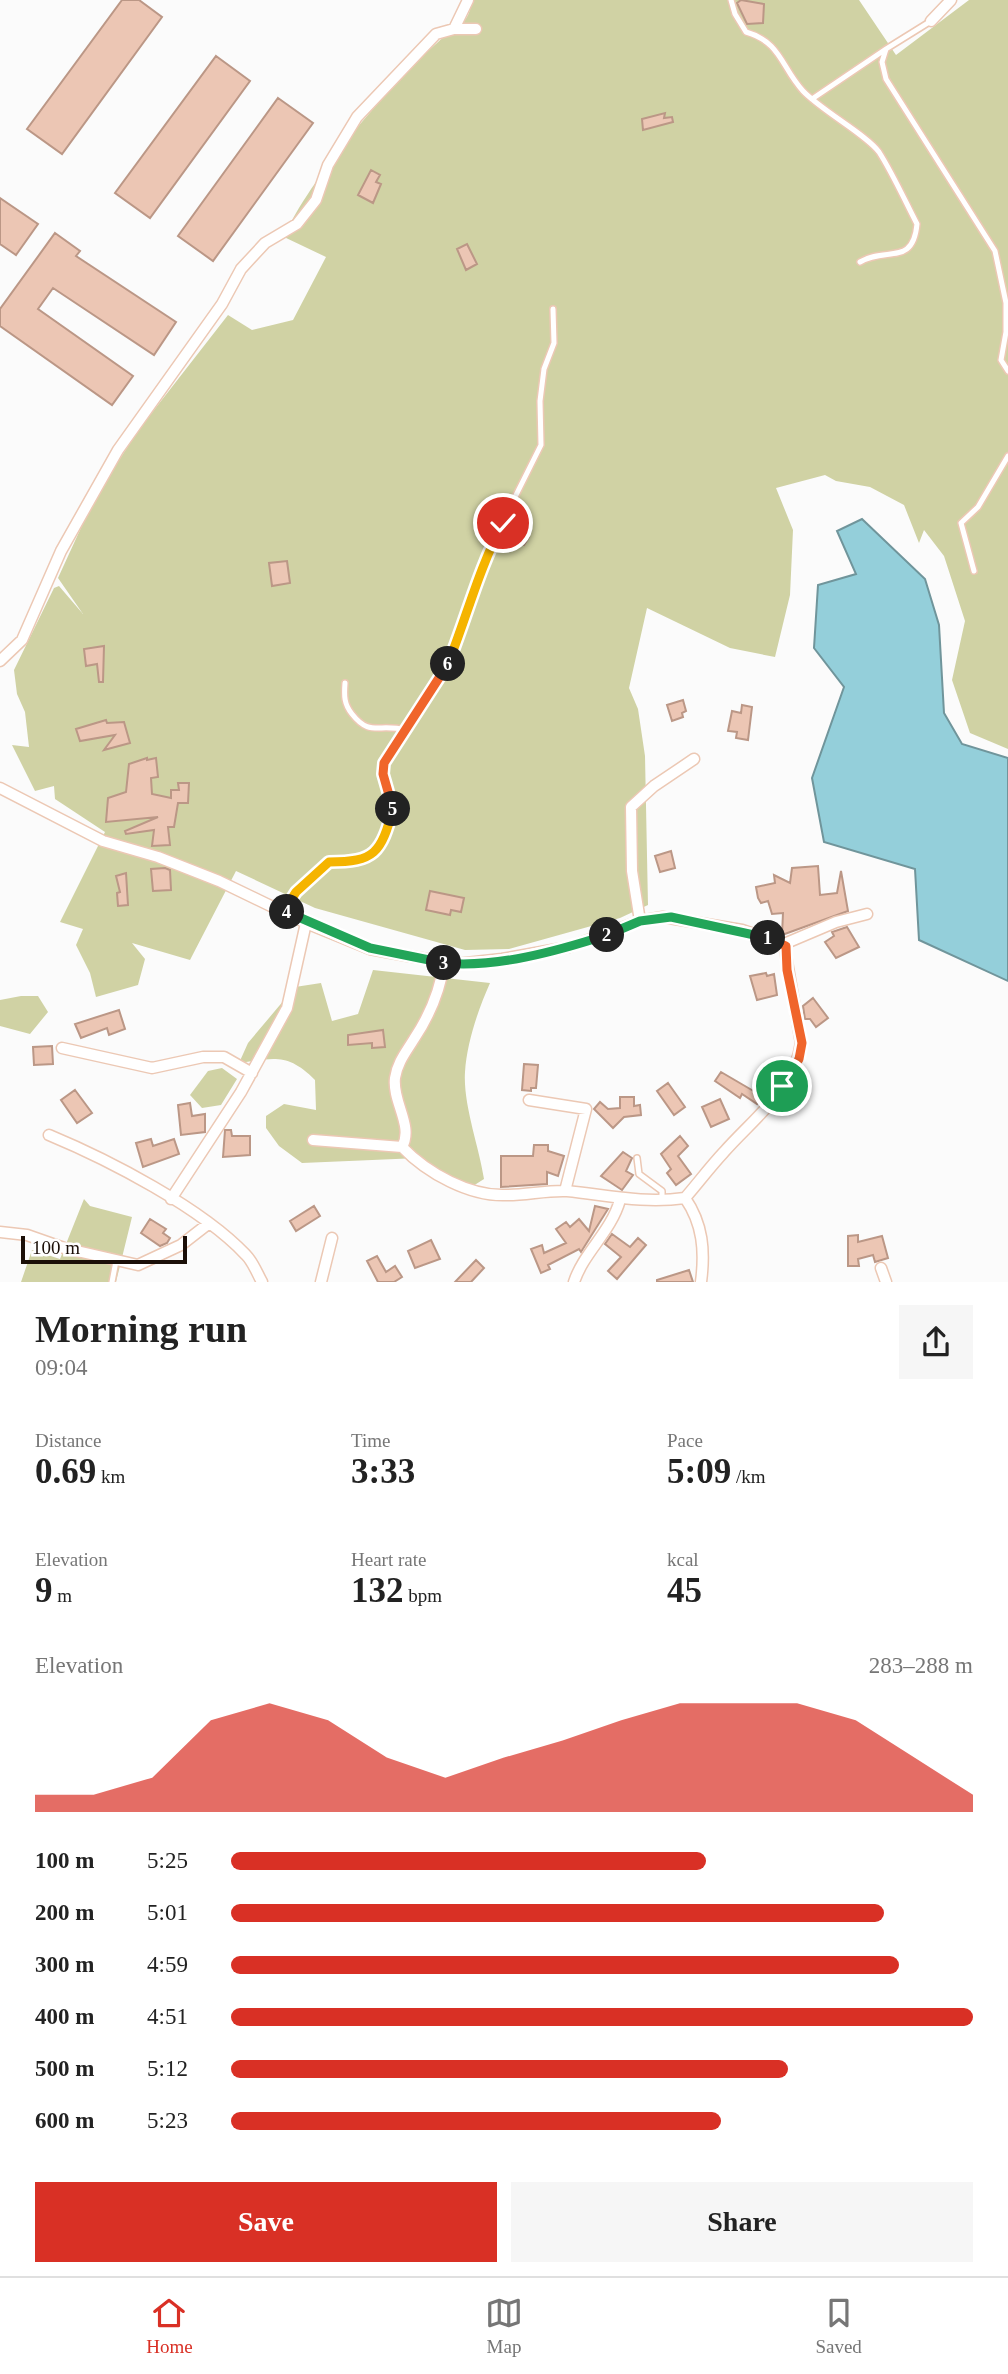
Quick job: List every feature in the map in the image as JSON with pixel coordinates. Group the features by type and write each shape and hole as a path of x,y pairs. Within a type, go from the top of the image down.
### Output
{"street":[{"path":"454,29 468,0"},
{"path":"931,21 951,0"},
{"path":"1,658 22,640 61,551 118,450 222,304 242,269 265,243 297,224 316,200 328,165 358,117 436,34 454,29 476,29"},
{"path":"0,642 1,658"},
{"path":"640,921 632,871 631,807 654,786 694,759"},
{"path":"0,789 103,841 158,857 306,923 370,948 444,963 502,960 569,947 640,921 671,917 742,930 784,944 827,925 867,914"},
{"path":"171,1199 252,1073 287,1008 306,923"},
{"path":"313,1140 402,1147 426,1168 479,1191 506,1195 565,1191 620,1200 662,1201 685,1198 724,1152 776,1099 799,1059 802,1043 784,944"},
{"path":"402,1147 407,1139 406,1128 396,1098 395,1079 400,1061 438,995 444,963"},
{"path":"62,1048 152,1068 203,1057 224,1057 252,1073"},
{"path":"529,1100 586,1109 565,1191"},
{"path":"49,1135 171,1199 208,1224 247,1255 262,1282"},
{"path":"685,1198 693,1209 703,1239 701,1282"},
{"path":"574,1282 577,1272 608,1228 620,1200"},
{"path":"0,1232 27,1235 138,1265 181,1245 208,1224"},
{"path":"321,1282 332,1238"},
{"path":"881,1268 886,1282"}],"lane":[{"path":"731,0 734,15 746,32 763,37 771,44 801,89 877,149 917,225 913,240 904,252 875,255 860,262"},
{"path":"811,99 931,21"},
{"path":"886,49 882,62 886,79 995,251 1007,319 1000,354 1003,366 1008,371"},
{"path":"284,911 296,892 329,862 354,862 375,855 379,849 393,810 383,774 384,763 444,675 475,596 477,579 486,555 541,445 541,390 544,369 554,344 553,309"},
{"path":"974,572 961,523 978,508 1008,456"},
{"path":"345,683 346,708 358,725 366,729 388,725 406,730"},
{"path":"636,1158 639,1174 662,1191 662,1201"},
{"path":"112,1282 116,1261"}],"green space":[{"path":"471,0 859,0 896,55 969,0 1008,0 1008,749 970,733 952,680 965,621 944,556 924,530 919,543 904,505 870,487 836,481 825,475 776,488 793,530 790,595 775,657 730,648 647,608 629,688 638,709 645,756 648,905 620,918 509,949 465,950 315,908 236,871 190,960 132,943 145,959 138,985 96,997 90,973 76,945 83,929 60,922 105,832 55,799 54,786 35,791 12,745 29,747 25,712 17,694 14,670 54,588 59,586 83,614 58,578 96,495 140,428 228,315 252,330 293,320 326,257 284,237 296,214 311,189 374,108 418,61 464,21"},
{"path":"373,970 490,983 474,1026 465,1072 469,1112 484,1179 473,1186 448,1178 419,1158 302,1163 279,1146 266,1128 266,1116 284,1104 316,1110 315,1080 289,1061 272,1059 239,1063 248,1043 295,987 321,983 332,1021 358,1014"},
{"path":"38,996 48,1012 30,1034 0,1026 0,1000"},
{"path":"222,1068 237,1079 221,1105 202,1108 190,1095 208,1071"},
{"path":"84,1199 90,1206 132,1217 116,1282 21,1282 32,1250 60,1259"}],"water":[{"path":"862,519 925,579 939,625 944,713 962,744 1008,758 1008,981 919,940 915,869 824,842 812,778 844,687 814,648 818,585 856,574 837,531"}],"building":[{"path":"122,0 139,0 162,17 62,154 27,129"},
{"path":"741,0 764,4 763,23 747,24 737,3"},
{"path":"216,56 250,81 150,218 115,193"},
{"path":"278,98 313,123 213,261 178,236"},
{"path":"665,113 664,118 672,117 673,122 643,130 642,119"},
{"path":"371,170 380,175 376,182 381,184 373,203 358,195"},
{"path":"0,198 38,224 16,255 0,244"},
{"path":"55,233 80,251 76,256 176,322 154,355 53,288 38,309 133,376 112,405 0,326 0,309"},
{"path":"467,244 477,264 466,270 457,249"},
{"path":"509,525 529,537 524,545 519,542 517,545 503,536"},
{"path":"287,561 290,583 272,586 269,563"},
{"path":"104,646 103,682 99,682 97,664 86,666 84,649"},
{"path":"683,700 686,711 682,713 683,717 672,721 667,705"},
{"path":"742,705 752,707 748,740 736,738 737,732 728,731 732,711 741,713"},
{"path":"106,720 107,723 124,722 130,743 104,750 115,735 80,741 76,729"},
{"path":"156,758 158,777 151,778 152,794 171,798 171,790 179,790 178,783 189,783 188,803 178,803 174,827 168,827 170,845 152,846 154,830 126,834 125,831 158,817 106,822 108,798 126,792 129,764"},
{"path":"671,851 675,868 660,872 655,856"},
{"path":"818,866 820,895 837,893 841,871 848,911 782,935 783,913 772,914 768,901 761,903 758,898 756,887 775,883 774,875 790,883 792,868"},
{"path":"151,869 170,870 171,890 153,891"},
{"path":"126,873 128,905 118,906 117,893 120,892 116,876"},
{"path":"430,891 464,898 461,912 451,910 450,915 426,910"},
{"path":"847,927 859,947 836,958 825,942 834,936 832,932"},
{"path":"766,973 767,976 774,974 777,995 757,1000 750,976"},
{"path":"813,998 828,1018 816,1027 810,1019 805,1019 803,1006"},
{"path":"119,1010 125,1029 109,1035 107,1028 81,1038 75,1024"},
{"path":"383,1030 385,1047 372,1048 372,1043 348,1045 348,1035"},
{"path":"52,1046 53,1064 34,1065 33,1047"},
{"path":"524,1064 538,1065 536,1088 531,1088 531,1091 522,1090"},
{"path":"721,1072 762,1096 757,1104 742,1094 740,1098 715,1081"},
{"path":"668,1083 685,1107 674,1115 657,1091"},
{"path":"75,1090 92,1113 77,1123 61,1100"},
{"path":"620,1097 634,1097 634,1106 640,1105 641,1115 624,1117 613,1128 594,1109 600,1102 608,1109 620,1108"},
{"path":"720,1099 729,1119 711,1127 702,1107"},
{"path":"190,1103 192,1116 205,1114 205,1132 181,1135 178,1105"},
{"path":"225,1130 231,1130 232,1136 250,1136 250,1155 223,1157"},
{"path":"680,1136 688,1146 678,1156 691,1174 676,1185 667,1173 671,1169 661,1154"},
{"path":"151,1139 153,1146 174,1139 179,1154 143,1167 136,1143"},
{"path":"534,1145 548,1145 548,1151 564,1156 558,1176 547,1172 547,1184 501,1187 501,1156 533,1156"},
{"path":"623,1152 632,1158 626,1171 633,1175 622,1190 601,1176"},
{"path":"314,1206 320,1216 296,1231 290,1221"},
{"path":"595,1206 608,1209 581,1252 579,1249 548,1265 550,1269 541,1273 531,1249 542,1245 544,1253 566,1243 556,1229 566,1222 570,1227 579,1219 589,1231"},
{"path":"150,1219 166,1229 163,1233 170,1238 167,1243 160,1246 141,1233"},
{"path":"612,1234 630,1247 638,1238 646,1245 617,1279 608,1271 621,1257 605,1244"},
{"path":"858,1235 858,1242 882,1236 888,1258 875,1262 873,1255 858,1259 859,1266 848,1266 848,1236"},
{"path":"431,1240 440,1259 415,1268 408,1251"},
{"path":"377,1256 386,1272 395,1266 402,1277 394,1282 378,1282 367,1261"},
{"path":"476,1260 484,1268 471,1282 455,1282"},
{"path":"689,1270 693,1282 657,1282 657,1280"}],"route":[{"path":"503,523 486,555 477,579 475,596 444,675 384,763 383,774 393,810 383,843 375,855 354,862 329,862 296,892 284,911 306,923 370,948 457,964 502,960 569,947 640,921 663,917 742,930 784,944 802,1043 799,1059 782,1086"}]}
